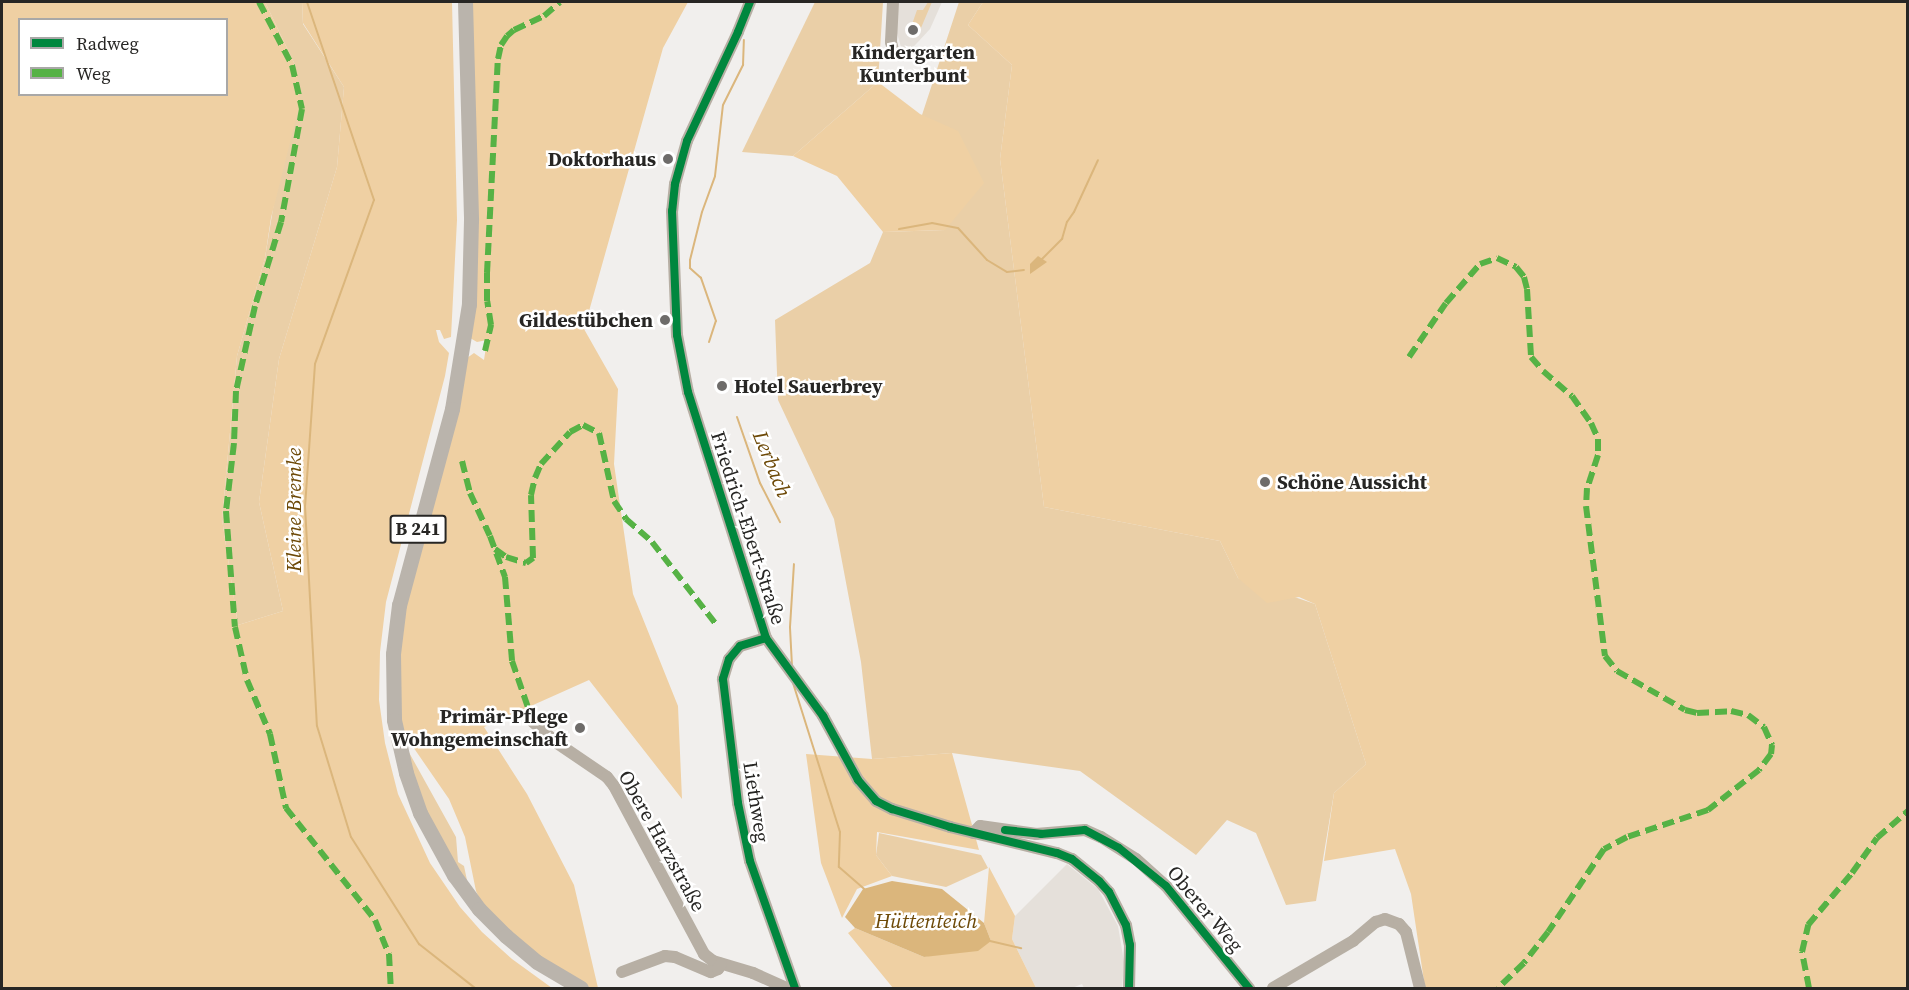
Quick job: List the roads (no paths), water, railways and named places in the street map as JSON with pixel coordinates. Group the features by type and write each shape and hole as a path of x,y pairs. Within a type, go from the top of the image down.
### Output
{"main road":[{"name":"B 241","path":"456,2 462,220 460,303 443,407 390,604 384,653 386,721 397,776 411,816 446,880 473,914 500,942 532,969 562,988"},
{"name":"B 241","path":"465,2 471,220 469,304 452,409 399,605 393,654 394,720 414,797 430,836 454,875 479,909 506,936 537,962 580,988"}],"street":[{"name":"Friedrich-Ebert-Straße","path":"750,2 687,141 675,184 672,212 676,335 688,392 766,638 824,716 844,757 867,794 892,809 973,833 1057,853 1072,859 1099,881 1109,892 1126,925 1130,945 1129,988"},
{"path":"893,2 891,42 894,54"},
{"name":"Liethweg","path":"766,638 740,646 729,659 723,679 738,803 750,861 795,988"},
{"name":"Obere Harzstraße","path":"533,722 557,743 607,777 694,940 704,954 721,964 753,972 786,988"},
{"name":"Oberer Weg","path":"973,833 982,826 1036,834 1085,830 1101,837 1145,866 1166,886 1249,988"},
{"path":"1273,988 1356,939 1378,921 1385,919 1399,924 1406,933 1420,988"},
{"name":"Obere Harzstraße","path":"622,972 665,956 675,957 711,972 718,969 721,964"}],"water":[{"path":"1038,256 1047,262 1030,274 1030,264"},
{"name":"Hüttenteich","path":"892,881 942,889 984,923 991,941 978,951 924,957 855,928 845,917 863,889"}],"waterway":[{"name":"Kleine Bremke","path":"307,2 374,200 315,364 305,506 317,726 351,837 419,944 475,988"},
{"name":"Lerbach","path":"709,342 716,321 701,278 690,268 690,260 702,212 715,176 723,105 743,65 744,40"},
{"path":"1041,260 1062,239 1067,222 1098,160"},
{"path":"899,229 932,223 958,228 987,260 1007,272 1024,270"},
{"name":"Lerbach","path":"737,417 760,483 780,522"},
{"name":"Lerbach","path":"792,666 790,627 794,564"},
{"name":"Lerbach","path":"793,683 840,832 839,867 865,890"},
{"name":"Lerbach","path":"990,941 1021,948"}],"place":[{"name":"Kindergarten Kunterbunt","path":"913,30"},
{"name":"Doktorhaus","path":"668,159"},
{"name":"Gildestübchen","path":"665,320"},
{"name":"Hotel Sauerbrey","path":"722,386"},
{"name":"Schöne Aussicht","path":"1265,482"},
{"name":"Primär-Pflege Wohngemeinschaft","path":"580,728"}]}
